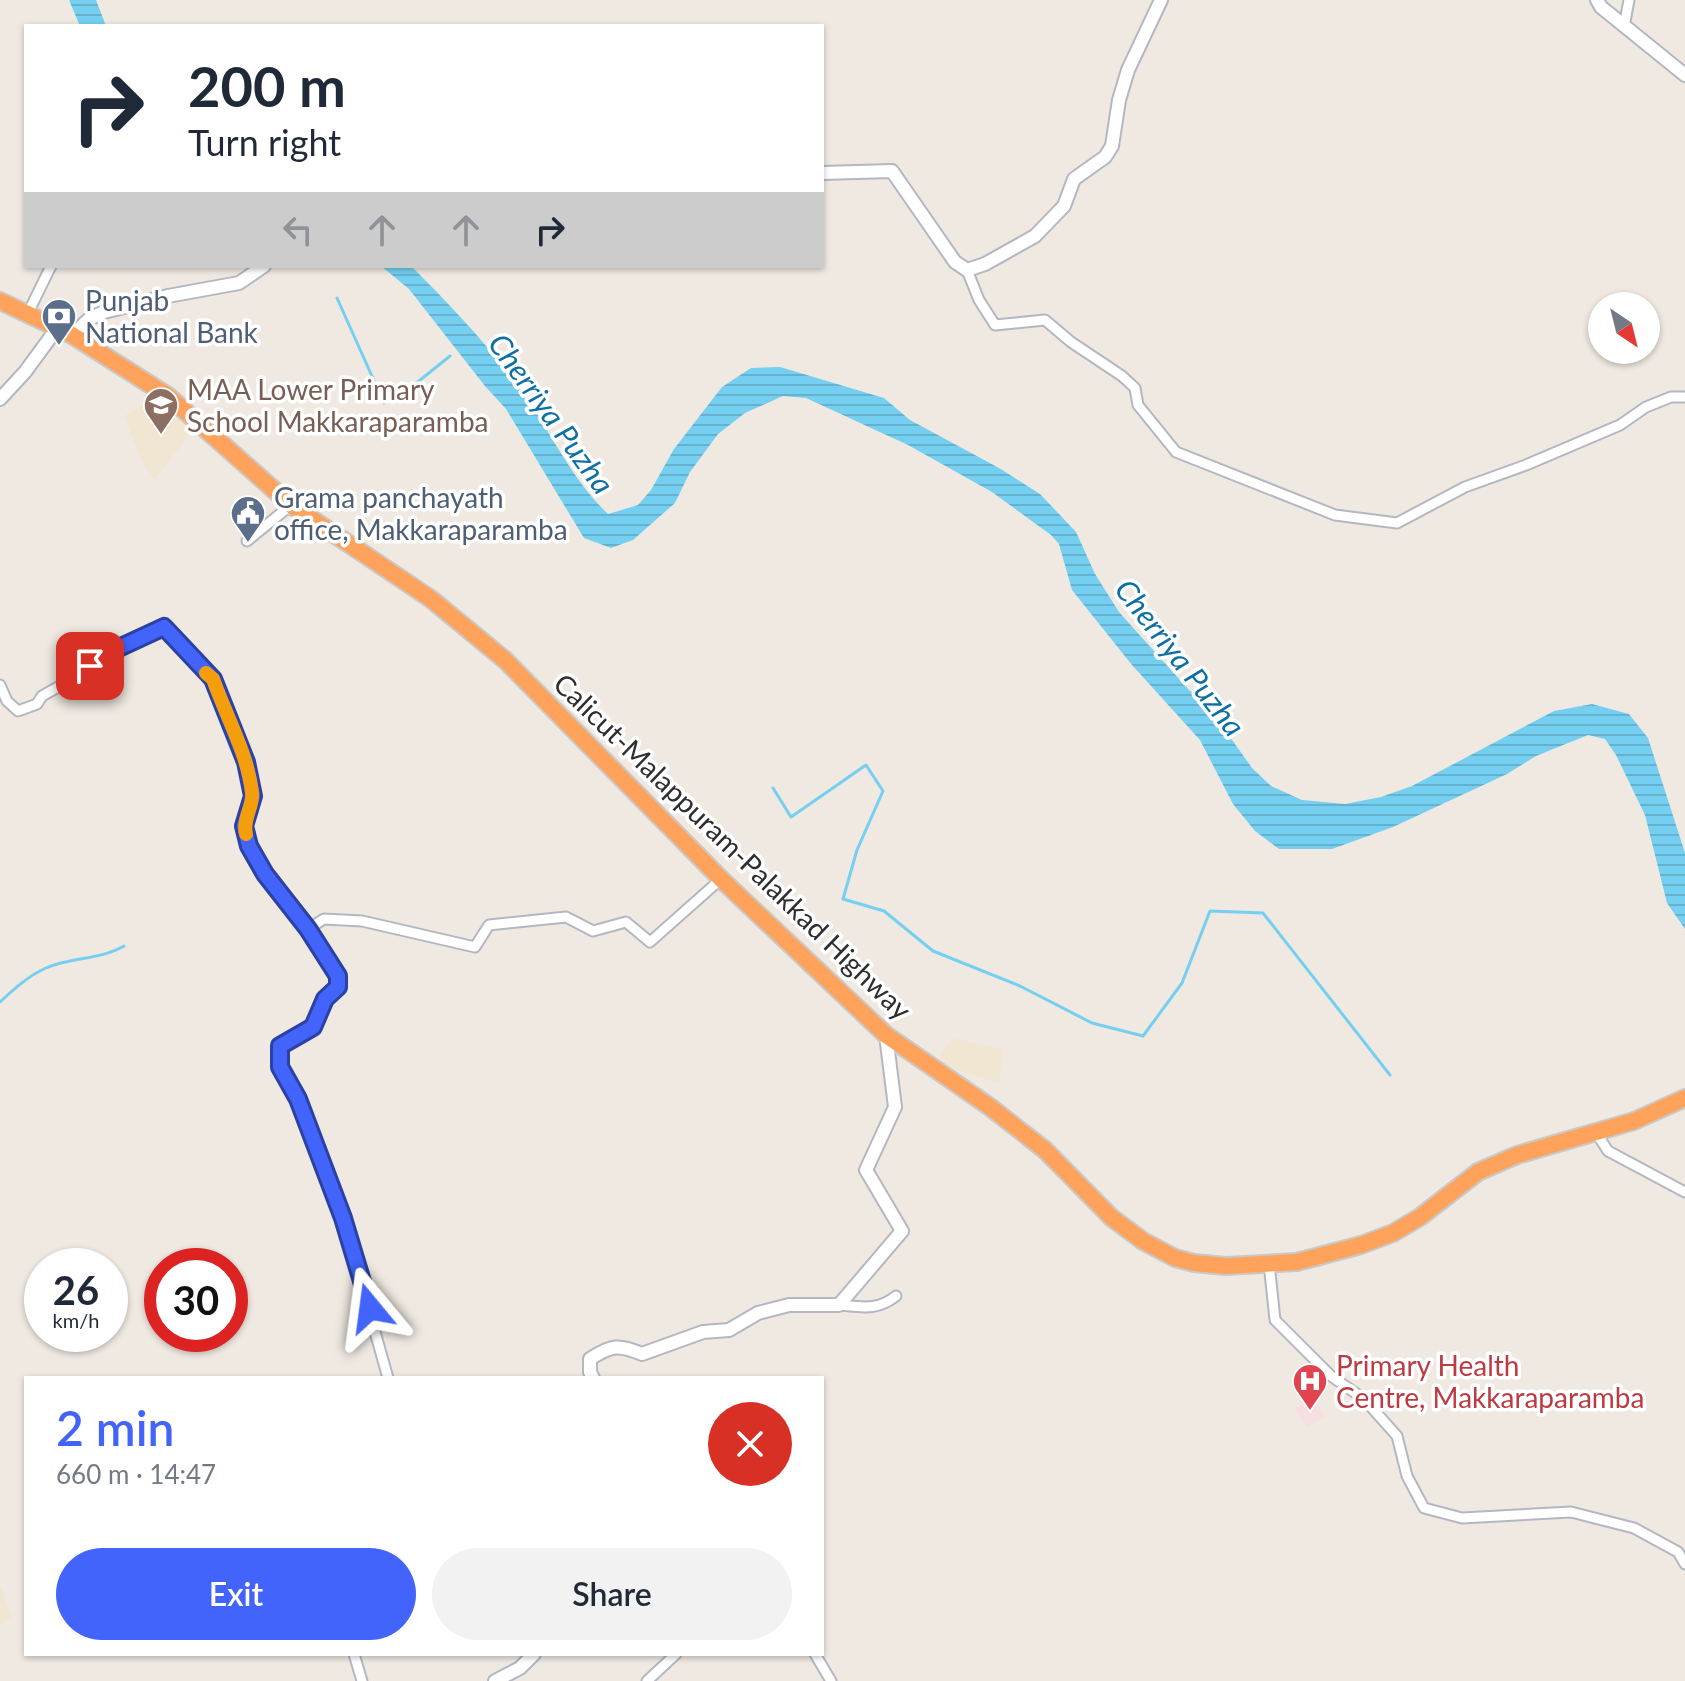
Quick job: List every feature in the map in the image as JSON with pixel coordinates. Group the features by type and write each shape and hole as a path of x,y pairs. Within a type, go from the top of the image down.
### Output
{"highway":[{"name":"Calicut-Malappuram-Palakkad Highway","path":"0,301 65,331 168,396 291,505 431,599 505,660 721,879 886,1035 990,1107 1045,1150 1112,1218 1143,1241 1175,1258 1226,1266 1297,1262 1361,1245 1393,1233 1420,1217 1478,1172 1517,1155 1634,1121 1685,1098"}],"main road":[{"path":"824,173 892,171 955,262 967,270 985,264 1035,236 1064,206 1074,179 1105,157 1112,146 1119,100 1128,70 1161,0"},
{"path":"1597,0 1624,27 1685,75"},
{"path":"0,399 65,331 104,312 239,283 261,268"},
{"path":"592,1376 590,1359 604,1349 624,1346 642,1354 703,1332 729,1330 758,1313 789,1305 839,1305 902,1231 866,1170 895,1107 886,1035"},
{"path":"495,1681 520,1668 532,1656"}],"street":[{"path":"1624,27 1629,0"},
{"path":"28,313 50,268"},
{"path":"967,270 979,300 995,325 1045,320 1135,388 1138,405 1176,452 1335,515 1397,523 1465,487 1620,425 1646,407 1671,397 1685,397"},
{"path":"247,541 291,505"},
{"path":"0,685 7,701 18,711 37,704 42,696 110,652 164,627 213,679 246,762 253,796 244,826 249,846 278,894 308,929 338,976 338,987 325,999 313,1027 280,1046 280,1067 298,1099 343,1218 387,1376"},
{"path":"308,929 324,919 362,921 475,947 489,925 566,917 593,931 626,922 650,942 721,879"},
{"path":"1595,1131 1608,1151 1685,1192"},
{"path":"1269,1263 1275,1320 1331,1376 1364,1399 1397,1436 1407,1476 1424,1508 1462,1518 1571,1512 1634,1528 1678,1552 1685,1564"},
{"path":"839,1305 872,1308 883,1306 896,1296"},
{"path":"354,1656 362,1681"},
{"path":"647,1681 674,1656"},
{"path":"816,1656 831,1681"}],"shaded area":[{"name":"MAA Lower Primary School Makkaraparamba","path":"155,397 192,427 192,432 154,479 141,459 124,416"},
{"path":"954,1038 1003,1050 999,1083 941,1065 942,1052"},
{"name":"Primary Health Centre, Makkaraparamba","path":"1313,1397 1325,1416 1307,1427 1295,1409"},
{"path":"0,1584 12,1617 0,1626"}],"water":[{"path":"69,0 96,0 105,24 79,24"},
{"path":"383,268 413,268 460,317 520,389 576,476 608,514 638,505 651,490 674,449 722,387 751,368 780,367 884,398 910,420 1040,494 1076,532 1095,574 1119,612 1189,690 1223,717 1230,737 1252,768 1271,786 1302,800 1345,804 1381,797 1412,786 1554,711 1592,704 1629,714 1648,738 1685,853 1685,929 1667,903 1645,815 1616,755 1605,739 1588,735 1536,756 1507,774 1393,827 1332,849 1279,849 1255,831 1233,804 1200,740 1132,665 1072,590 1059,544 1051,535 992,492 908,445 806,398 783,396 745,413 718,434 690,472 675,503 633,540 611,548 584,538 506,409 409,289"}],"waterway":[{"path":"337,298 384,403 409,389 450,356"},
{"path":"773,788 791,817 866,765 883,791 857,850 843,899 884,911 933,951 1020,986 1092,1023 1143,1036 1182,983 1210,911 1263,913 1390,1075"},
{"path":"0,1002 27,979 46,968 105,954 124,946"}],"slow traffic":[{"path":"206,673 213,679 246,762 253,796 244,826 246,834"}],"place":[{"name":"Punjab National Bank","path":"59,347"},
{"name":"MAA Lower Primary School Makkaraparamba","path":"161,436"},
{"name":"Grama panchayath office, Makkaraparamba","path":"248,544"},
{"name":"Primary Health Centre, Makkaraparamba","path":"1310,1412"}],"route":[{"path":"90,666 110,652 164,627 213,679 246,762 253,796 244,826 249,846 278,894 308,929 338,976 338,987 325,999 313,1027 280,1046 280,1067 298,1099 343,1218 370,1308"}],"water label":[{"name":"Cherriya Puzha","path":"552,413"},
{"name":"Cherriya Puzha","path":"1181,657"}]}
